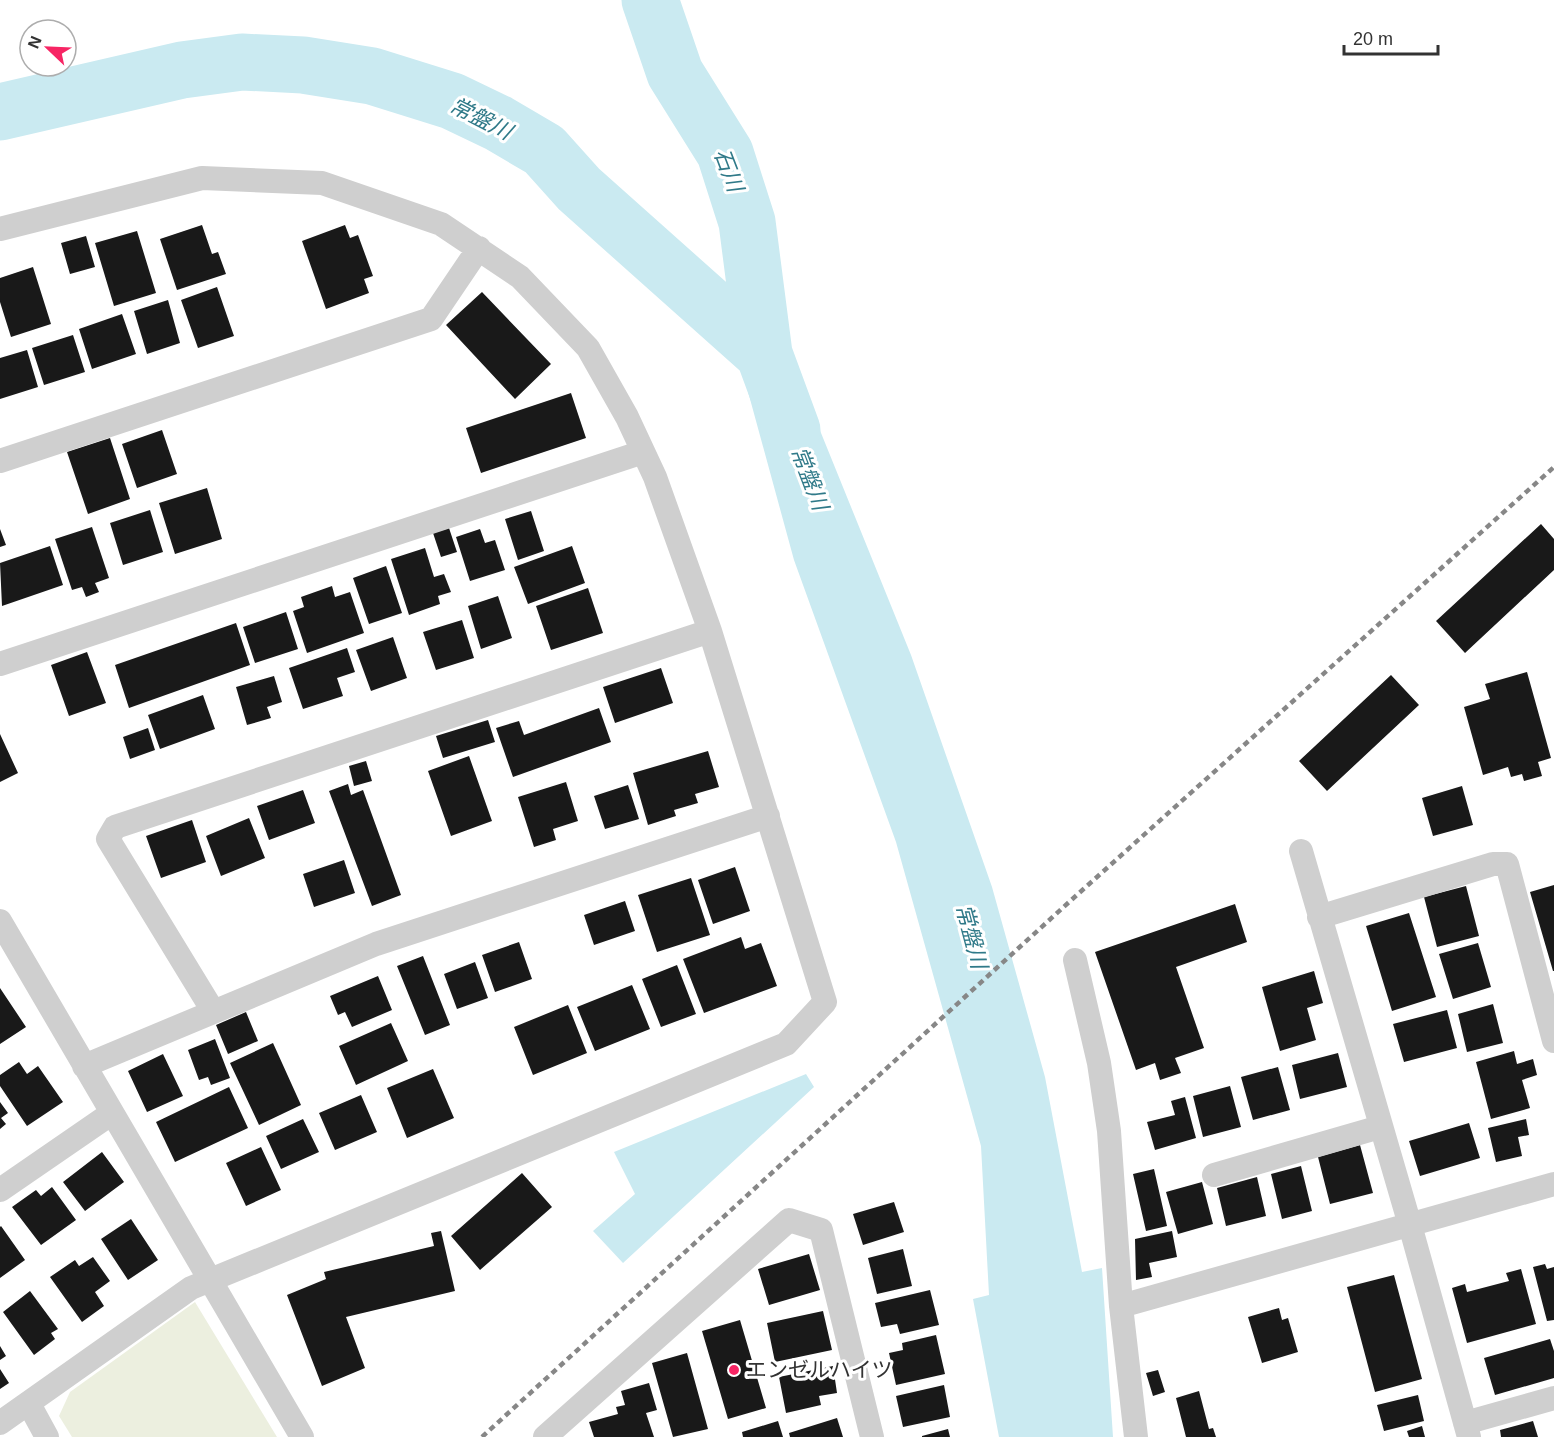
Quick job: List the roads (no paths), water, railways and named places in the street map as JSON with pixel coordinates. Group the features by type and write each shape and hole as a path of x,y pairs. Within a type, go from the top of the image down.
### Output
{"street":[{"path":"0,229 202,178 322,183 441,224 520,277 588,348 627,417 655,477 710,631 825,1002 786,1044 191,1288 0,1423"},
{"path":"0,461 431,320 479,248"},
{"path":"1,662 643,452"},
{"path":"213,1011 108,839 115,827 710,631"},
{"path":"84,1066 376,944 768,816"},
{"path":"1301,851 1467,1430 1554,1398"},
{"path":"1319,917 1493,864 1507,864 1554,1041"},
{"path":"0,921 7,952 84,1066 302,1437"},
{"path":"1075,960 1099,1063 1109,1131 1121,1306 1136,1437"},
{"path":"0,1190 112,1113"},
{"path":"1214,1175 1380,1127"},
{"path":"1121,1306 1554,1184"},
{"path":"545,1437 789,1221 821,1230 872,1437"},
{"path":"28,1404 47,1437"}],"water":[{"path":"787,349 911,655 992,887 1045,1077 1082,1272 1102,1268 1113,1437 999,1437 973,1299 989,1295 981,1146 896,842 794,560 741,366"},
{"path":"806,1074 814,1087 623,1263 593,1231 635,1194 614,1152"}],"waterway":[{"name":"石川","path":"650,0 675,73 725,153 747,222 764,354"},
{"name":"常盤川","path":"0,112 182,70 242,62 303,65 372,76 452,101 498,123 544,150 579,189 764,354 792,430"}],"railway":[{"path":"482,1437 1068,903 1554,467"}],"place":[{"name":"エンゼルハイツ","path":"734,1370"}]}
